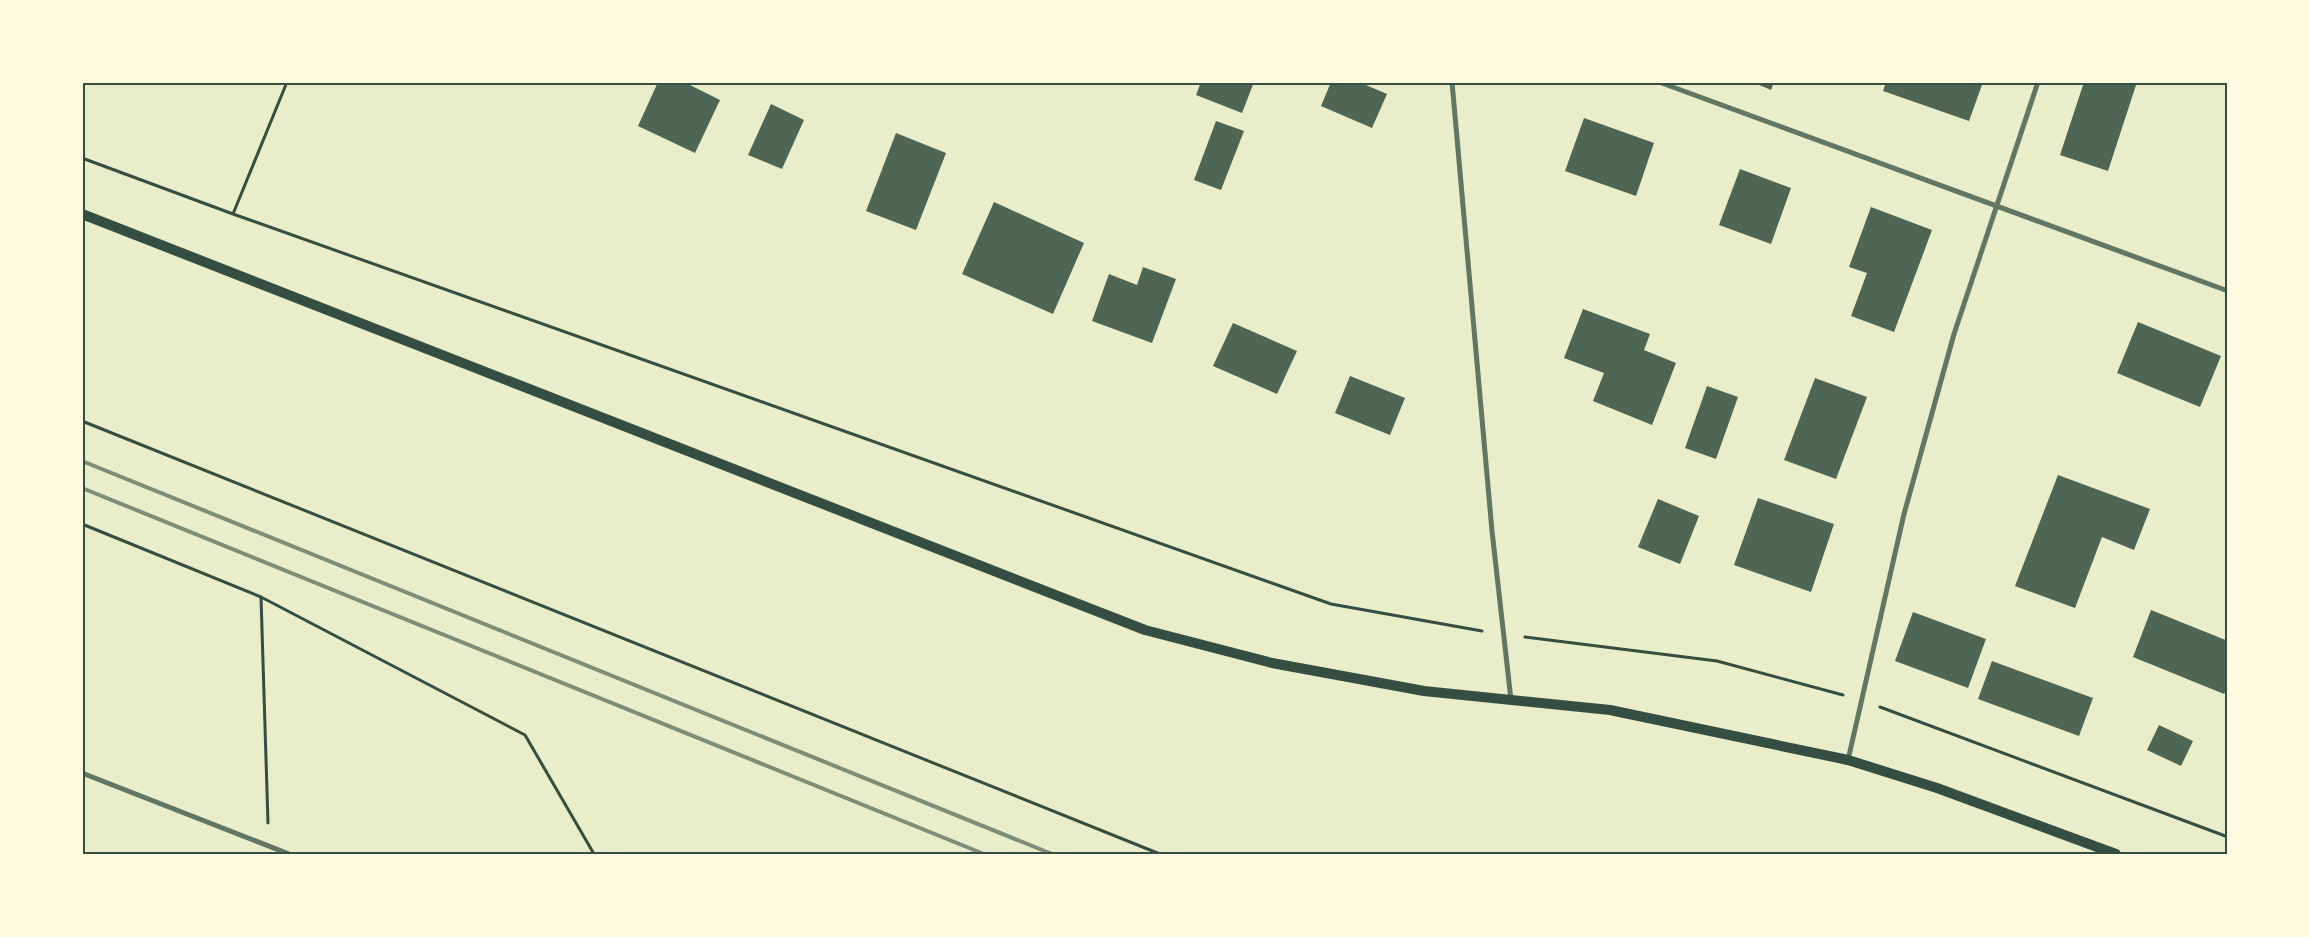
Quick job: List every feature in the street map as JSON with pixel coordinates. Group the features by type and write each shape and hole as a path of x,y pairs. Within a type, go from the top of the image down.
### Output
{"main road":[{"path":"82,214 1145,630 1281,665 1424,691 1610,710 1848,760 1937,788 2116,854"}],"street":[{"path":"1452,82 1492,531 1512,700"},
{"path":"1658,82 2228,291"},
{"path":"1848,760 1904,514 1954,334 2038,82"},
{"path":"82,774 289,854"}],"path":[{"path":"233,214 287,82"},
{"path":"82,158 233,214 1331,604 1504,635 1717,661 1862,700 2228,837"},
{"path":"82,421 1160,854"},
{"path":"82,524 261,597 525,734 594,854"},
{"path":"261,597 268,846"}],"building":[{"path":"658,82 684,82 720,100 695,153 638,126"},
{"path":"1201,82 1254,82 1242,113 1196,95"},
{"path":"1331,82 1359,82 1387,94 1372,128 1321,106"},
{"path":"1752,82 1774,82 1771,90"},
{"path":"1886,82 1983,82 1969,121 1883,91"},
{"path":"2084,82 2137,82 2108,171 2060,155"},
{"path":"771,104 804,120 782,169 748,155"},
{"path":"1584,118 1654,143 1636,196 1565,171"},
{"path":"1216,121 1244,131 1221,190 1194,180"},
{"path":"896,133 946,153 916,230 866,211"},
{"path":"1740,169 1791,188 1771,244 1719,225"},
{"path":"994,202 1084,243 1053,314 962,274"},
{"path":"1871,207 1932,230 1894,332 1851,316 1867,273 1849,267"},
{"path":"1143,267 1176,279 1152,343 1092,321 1109,274 1137,285"},
{"path":"1583,309 1650,334 1644,350 1676,363 1652,425 1593,401 1604,373 1564,358"},
{"path":"2138,322 2221,356 2200,407 2117,373"},
{"path":"1233,323 1297,351 1277,394 1213,366"},
{"path":"1350,376 1405,398 1390,435 1335,413"},
{"path":"1815,378 1867,397 1836,479 1784,460"},
{"path":"1707,386 1738,397 1716,459 1685,448"},
{"path":"2058,475 2150,509 2134,550 2102,537 2075,608 2015,586"},
{"path":"1758,498 1834,524 1811,592 1734,565"},
{"path":"1658,499 1699,516 1680,564 1638,547"},
{"path":"2151,610 2228,641 2228,686 2224,694 2133,657"},
{"path":"1913,612 1986,639 1968,688 1895,661"},
{"path":"1992,661 2093,698 2079,736 1978,699"},
{"path":"2159,725 2193,741 2181,766 2147,750"}],"railway":[{"path":"82,461 1052,854"},
{"path":"82,488 984,854"}]}
